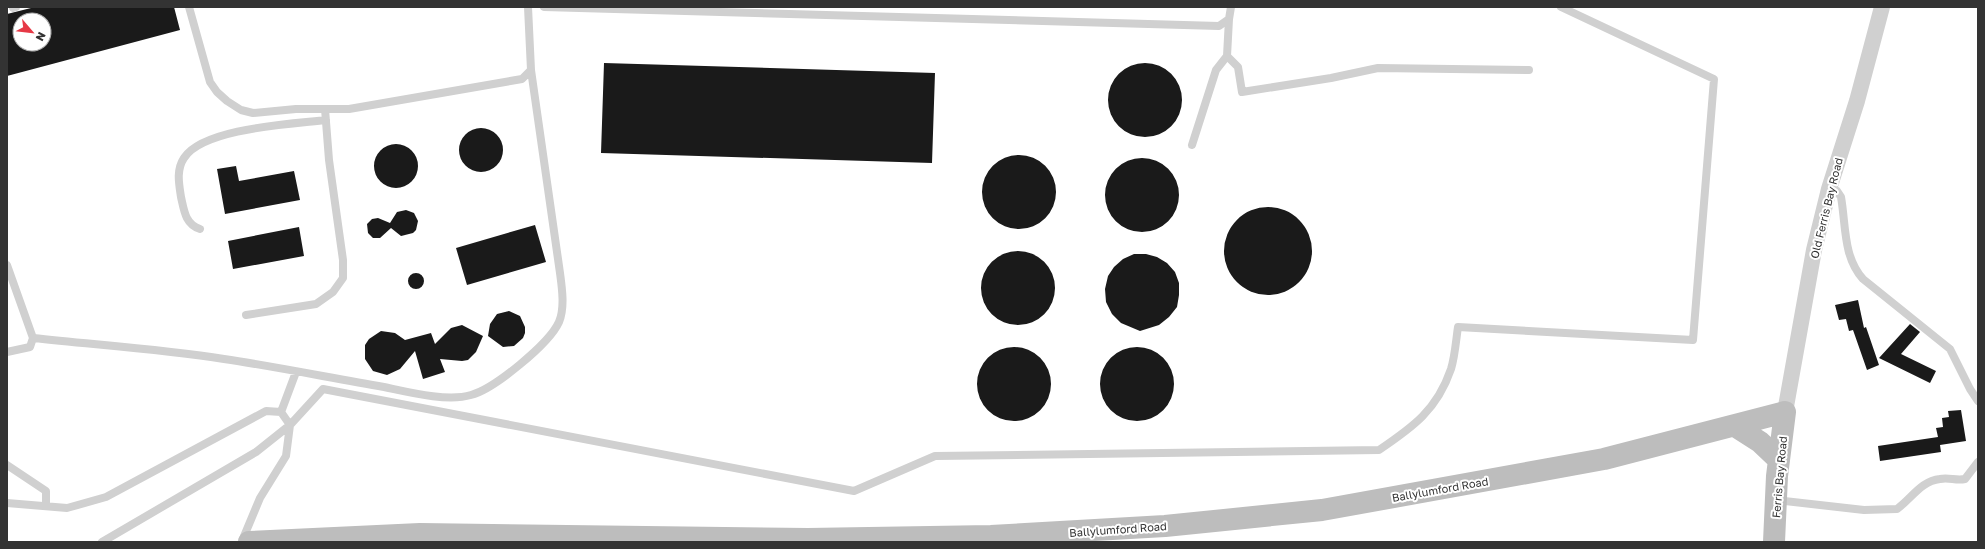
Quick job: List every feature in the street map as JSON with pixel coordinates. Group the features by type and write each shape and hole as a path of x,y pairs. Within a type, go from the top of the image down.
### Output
{"main road":[{"name":"Ballylumford Road","path":"249,542 420,534 665,540 991,536 1233,520 1322,510 1604,460 1785,412"},
{"name":"Ferris Bay Road","path":"1774,542 1779,460 1785,412"},
{"path":"1735,426 1760,442 1779,460"}],"street":[{"name":"Old Ferris Bay Road","path":"1785,412 1814,250 1828,189 1856,101 1882,7"}],"lane":[{"path":"189,7 210,82 217,92 227,100 241,110 253,114 296,109 349,109 522,79 530,70"},
{"path":"33,338 224,359 417,393 448,397 470,396 480,392 506,375 542,344 553,331 559,321 563,295 530,70 528,7"},
{"path":"544,7 1219,26 1229,19"},
{"path":"1192,145 1216,70 1227,56 1231,7"},
{"path":"102,542 256,452 290,425 323,389 854,491 935,456 1379,450 1410,429 1432,407 1451,369 1458,327 1693,340 1714,79 1561,7"},
{"path":"1227,56 1238,67 1242,92 1331,78 1378,68 1529,70"},
{"path":"246,315 316,304 333,292 343,278 343,260 329,160 325,109"},
{"path":"200,229 189,222 185,215 178,182 183,158 192,148 201,142 224,134 326,120"},
{"path":"1828,189 1837,191 1842,197 1848,251 1854,269 1863,279 1950,349 1970,389 1978,401"},
{"path":"7,265 33,338 30,346 7,352"},
{"path":"281,412 296,372"},
{"path":"7,503 67,508 106,497 266,411 281,412"},
{"path":"242,542 260,498 286,456 290,425 281,412"},
{"path":"1776,500 1864,510 1897,509 1924,484 1940,479 1949,478 1957,481 1965,479 1978,462"},
{"path":"7,465 46,491 46,506"}],"building":[{"path":"35,7 174,7 180,30 7,76 7,14 12,13 12,52 52,52 52,12 15,12"},
{"path":"604,63 935,73 932,163 601,153"},
{"path":"1138,63 1152,63 1166,69 1176,79 1182,93 1182,107 1176,121 1166,131 1152,137 1138,137 1124,131 1114,121 1108,107 1108,93 1114,79 1124,69"},
{"path":"481,128 493,132 499,138 503,150 499,162 493,168 481,172 469,168 463,162 459,150 463,138 469,132"},
{"path":"396,144 408,148 414,154 418,166 414,178 408,184 396,188 384,184 378,178 374,166 378,154 384,148"},
{"path":"1012,155 1026,155 1040,161 1050,171 1056,185 1056,199 1050,213 1040,223 1026,229 1012,229 998,223 988,213 982,199 982,185 988,171 998,161"},
{"path":"1135,158 1149,158 1163,164 1173,174 1179,188 1179,202 1173,216 1163,226 1149,232 1135,232 1121,226 1111,216 1105,202 1105,188 1111,174 1121,164"},
{"path":"236,166 239,181 294,171 300,200 225,214 217,169"},
{"path":"1268,207 1285,211 1299,220 1308,234 1312,251 1308,268 1299,282 1285,291 1268,295 1251,291 1237,282 1228,268 1224,251 1228,234 1237,220 1251,211"},
{"path":"406,210 414,213 418,221 416,230 413,233 401,236 391,228 380,238 373,238 368,233 367,224 372,219 378,218 390,223 397,212"},
{"path":"535,225 546,262 467,285 456,248"},
{"path":"299,227 304,256 233,269 228,241"},
{"path":"1011,251 1025,251 1039,257 1049,267 1055,281 1055,295 1049,309 1039,319 1025,325 1011,325 997,319 987,309 981,295 981,281 987,267 997,257"},
{"path":"1134,254 1146,254 1157,257 1167,263 1175,272 1179,283 1177,307 1169,317 1159,325 1140,331 1121,323 1112,314 1106,302 1105,289 1108,276 1114,267 1123,259"},
{"path":"416,273 422,275 424,281 422,287 416,289 410,287 408,281 410,275"},
{"path":"1858,300 1864,328 1866,327 1879,365 1867,370 1853,330 1849,331 1846,319 1839,320 1835,305"},
{"path":"509,311 520,316 525,327 525,333 523,338 514,346 503,347 488,336 490,324 497,314"},
{"path":"1910,324 1920,332 1901,354 1936,371 1930,383 1879,358"},
{"path":"462,325 483,336 476,352 468,360 462,361 440,359 445,372 423,379 415,351 400,369 387,375 373,371 365,359 365,345 369,339 381,331 395,333 405,340 431,333 435,344 451,328"},
{"path":"1007,347 1021,347 1035,353 1045,363 1051,377 1051,391 1045,405 1035,415 1021,421 1007,421 993,415 983,405 977,391 977,377 983,363 993,353"},
{"path":"1130,347 1144,347 1158,353 1168,363 1174,377 1174,391 1168,405 1158,415 1144,421 1130,421 1116,415 1106,405 1100,391 1100,377 1106,363 1116,353"},
{"path":"1961,410 1966,441 1940,445 1941,452 1880,461 1878,446 1938,437 1936,428 1943,427 1942,418 1949,417 1948,411"}]}
